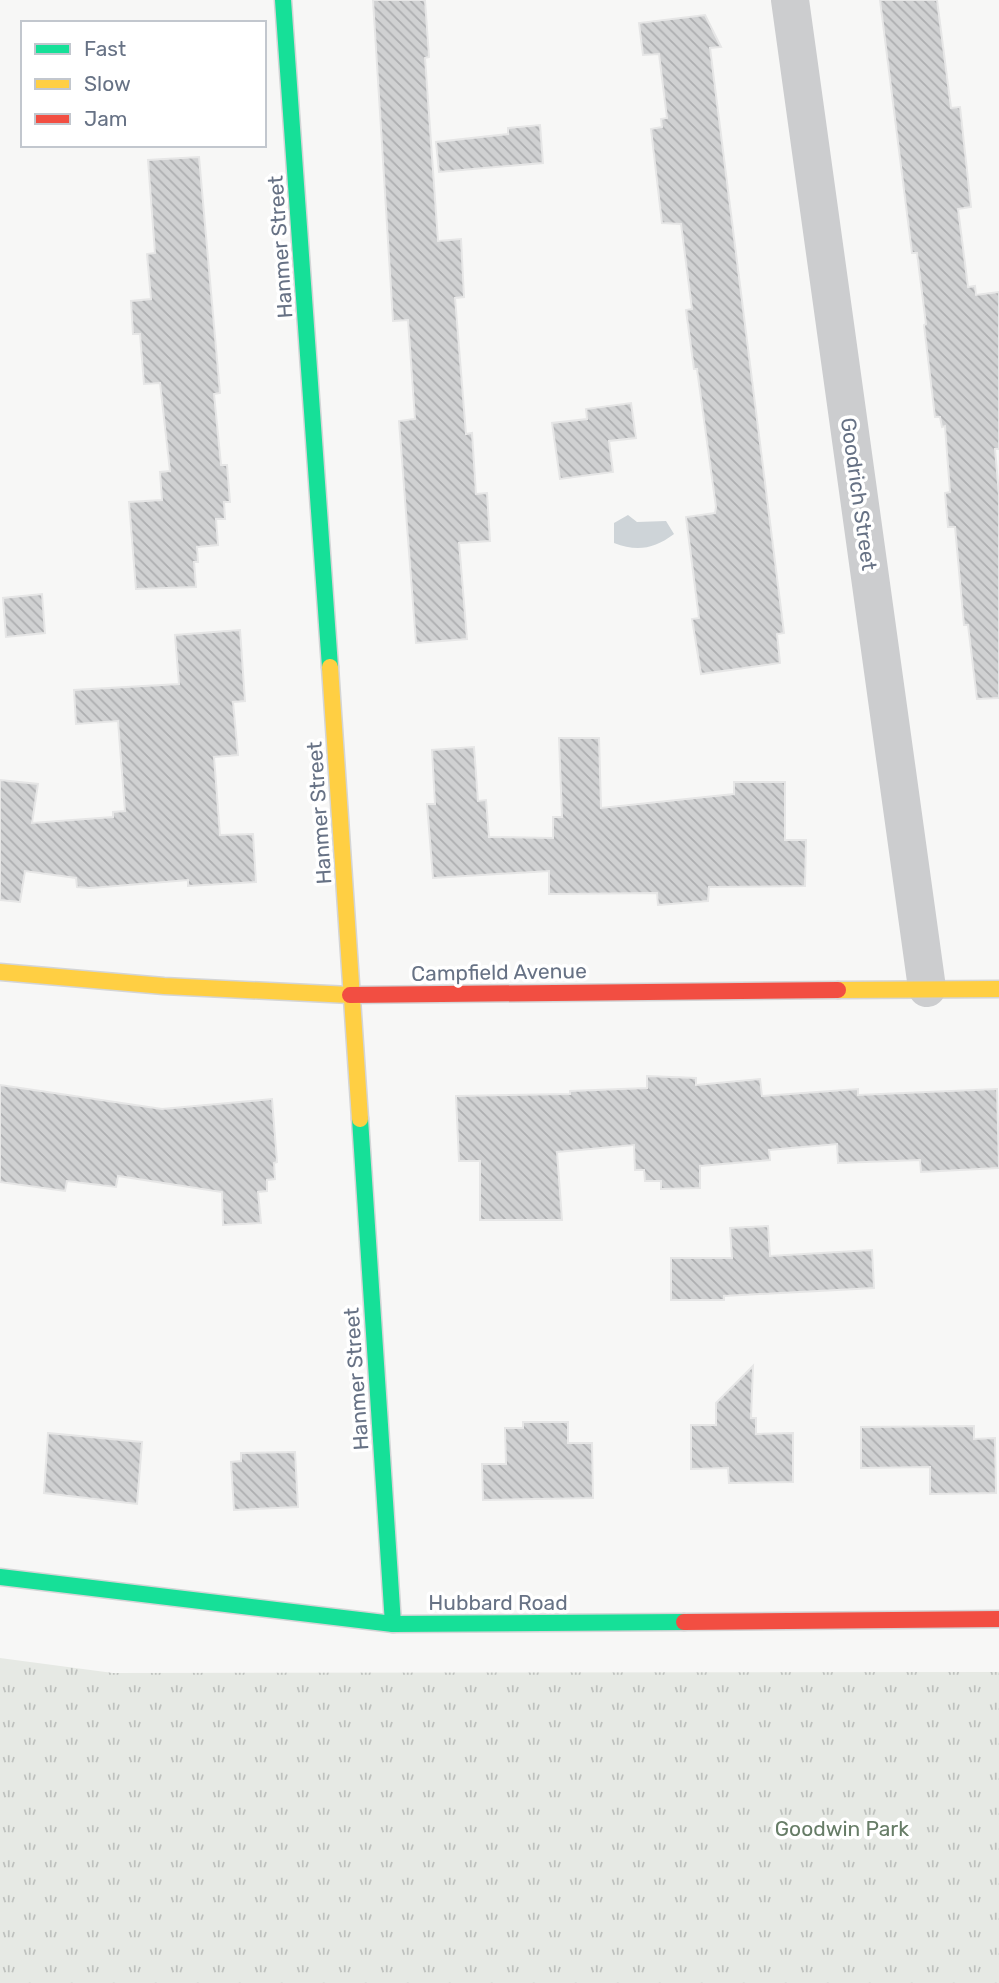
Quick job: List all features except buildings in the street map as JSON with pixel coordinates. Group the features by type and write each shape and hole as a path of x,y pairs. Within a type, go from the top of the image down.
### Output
{"street":[{"name":"Hanmer Street","path":"284,0 393,1624"},
{"name":"Goodrich Street","path":"790,0 927,988"},
{"name":"Campfield Avenue","path":"0,972 164,986 352,995 999,989"},
{"name":"Hubbard Road","path":"0,1577 393,1624 999,1619"}],"green space":[{"name":"Goodwin Park","path":"0,1658 113,1673 999,1672 999,1983 0,1983"}],"shaded area":[{"path":"628,515 637,522 666,521 674,534 645,548 630,548 614,543 614,523"}],"traffic: fast":[{"path":"283,0 330,667"},
{"path":"360,1119 393,1624"},
{"path":"0,1577 393,1624 684,1622"}],"traffic: slow":[{"path":"330,667 360,1119"},
{"path":"0,972 164,986 350,995"},
{"path":"838,990 999,989"}],"traffic: jam":[{"path":"350,995 838,990"},
{"path":"684,1622 999,1619"}]}
